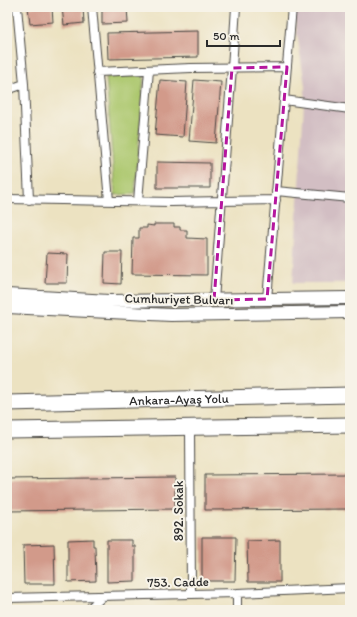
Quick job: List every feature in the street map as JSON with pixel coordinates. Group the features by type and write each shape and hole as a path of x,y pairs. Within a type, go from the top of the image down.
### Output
{"highway":[{"name":"Ankara-Ayaş Yolu","path":"7,403 350,395"},
{"path":"7,430 350,425"}],"main road":[{"name":"Cumhuriyet Bulvarı","path":"7,295 109,301 350,298"},
{"name":"Cumhuriyet Bulvarı","path":"7,307 171,315 350,312"}],"street":[{"path":"17,7 24,84 29,200"},
{"path":"92,7 109,201"},
{"path":"214,300 236,7"},
{"path":"267,299 292,7"},
{"path":"98,72 287,67"},
{"path":"138,201 149,70"},
{"path":"7,90 24,84"},
{"path":"284,100 350,109"},
{"path":"7,199 222,201 276,196 350,198"},
{"name":"892. Sokak","path":"190,428 191,594"},
{"name":"753. Cadde","path":"7,598 237,594 350,588"},
{"path":"237,594 237,610"},
{"path":"88,610 103,596"}],"highlighted area":[{"path":"287,67 267,299 214,300 232,68"}],"shaded area":[{"path":"293,7 350,7 350,283 293,283 305,86"}],"green space":[{"path":"144,74 135,194 115,195 106,77"}],"building":[{"path":"28,7 52,7 53,22 30,24"},
{"path":"62,7 83,7 84,23 64,25"},
{"path":"102,7 127,7 128,23 102,24"},
{"path":"198,31 198,57 108,59 107,33"},
{"path":"160,80 187,82 183,137 155,135"},
{"path":"194,80 221,82 216,143 189,141"},
{"path":"157,162 210,163 210,188 157,188"},
{"path":"154,224 174,224 174,227 180,227 180,230 187,230 187,238 207,239 207,275 132,274 133,238 139,238 139,228 147,228 147,225 154,226"},
{"path":"105,252 122,252 121,284 104,283"},
{"path":"47,253 68,254 67,283 45,283"},
{"path":"350,474 350,509 205,510 205,475"},
{"path":"175,477 175,509 7,511 7,479"},
{"path":"202,537 236,537 235,581 202,581"},
{"path":"93,539 93,546 95,546 96,581 68,582 68,540"},
{"path":"107,540 132,540 132,546 135,546 135,581 107,582"},
{"path":"280,540 280,582 248,582 247,541"},
{"path":"54,544 55,584 24,584 23,545"}]}
